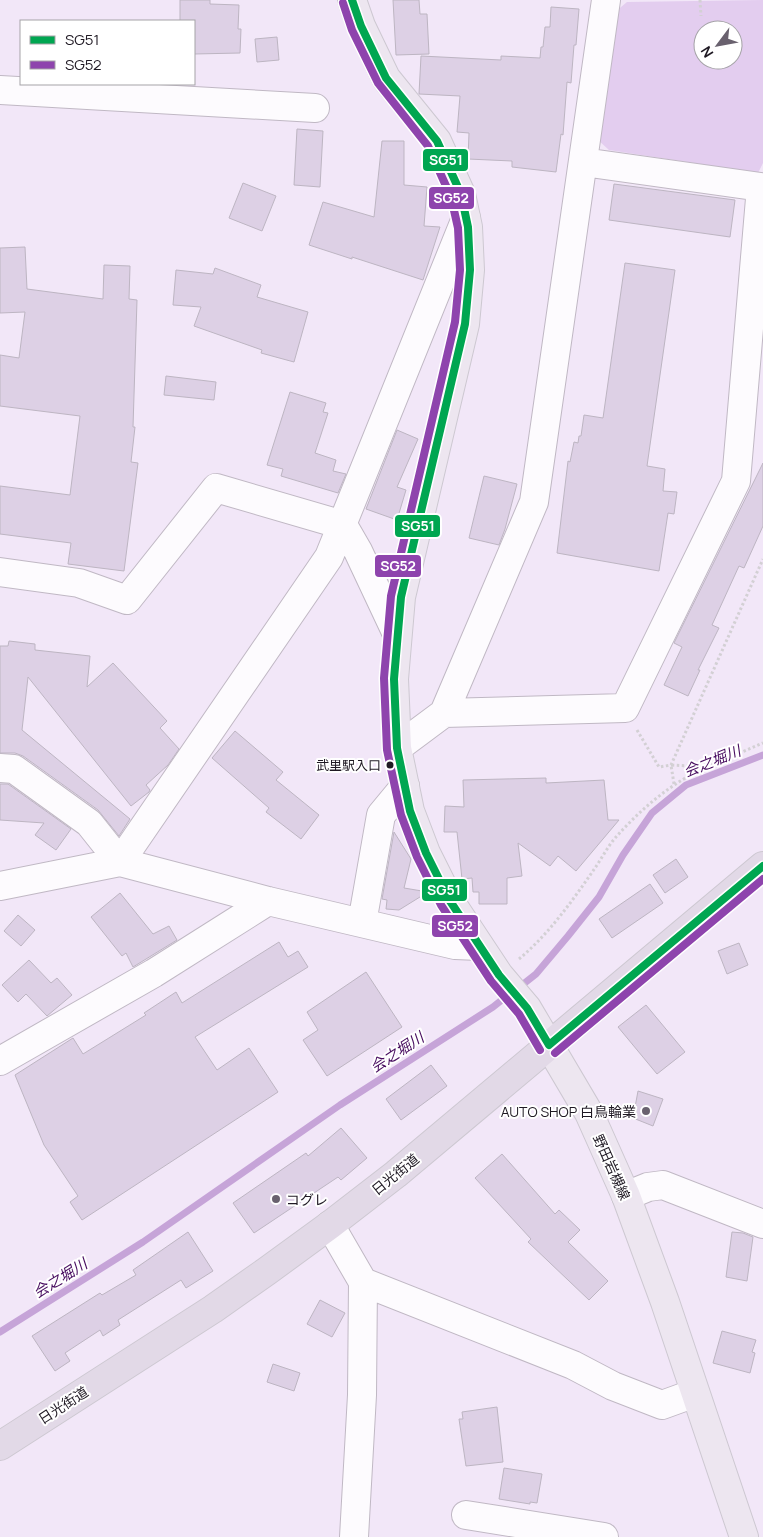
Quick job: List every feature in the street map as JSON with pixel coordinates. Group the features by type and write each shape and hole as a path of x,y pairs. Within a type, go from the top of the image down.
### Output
{"highway":[{"name":"日光街道","path":"0,1446 221,1303 330,1225 396,1174 763,866"}],"main road":[{"name":"野田岩槻線","path":"352,0 361,26 386,78 437,141 461,194 468,227 470,270 464,324 400,597 394,679 397,748 410,811 426,853 450,901 499,975 522,1002 588,1113 626,1196 665,1302 744,1537"}],"street":[{"path":"397,748 444,713 534,502 606,0"},
{"path":"0,90 315,108"},
{"path":"444,713 625,708 736,481 761,187 583,162"},
{"path":"120,862 329,557 466,218"},
{"path":"0,572 79,583 127,600 216,488 343,525 358,551 397,634"},
{"path":"0,768 14,769 89,823 120,862"},
{"path":"362,923 381,815 405,786"},
{"path":"0,886 120,862 268,901 455,945 479,946"},
{"path":"0,1061 154,973 268,901"},
{"path":"626,1196 648,1186 663,1186 763,1224"},
{"path":"330,1225 363,1282 362,1395 354,1537"},
{"path":"363,1282 573,1365 613,1386 662,1405 695,1393"},
{"path":"466,1515 604,1537"}],"path":[{"path":"700,0 701,16"},
{"path":"674,784 671,765 763,559"},
{"path":"625,708 659,767 671,765 707,767"},
{"path":"499,975 524,954 552,925 615,838 674,784 691,774 763,742"}],"shaded area":[{"path":"763,0 763,163 758,173 609,150 597,139 614,13 627,2"}],"building":[{"path":"180,0 210,0 210,4 239,5 240,53 195,54 195,20 180,20"},
{"path":"393,0 419,0 420,14 427,14 429,54 396,55"},
{"path":"551,7 579,9 571,83 567,82 563,135 561,134 556,172 512,167 512,161 468,159 469,133 457,132 460,96 419,94 421,56 501,60 501,56 540,58 545,27 550,27"},
{"path":"277,37 279,60 257,62 255,39"},
{"path":"297,129 323,131 320,187 294,185"},
{"path":"382,141 404,141 404,185 427,187 424,226 440,227 423,280 309,245 323,202 374,217"},
{"path":"243,183 276,196 262,231 229,218"},
{"path":"614,184 735,200 730,237 609,220"},
{"path":"25,247 27,289 103,299 104,265 130,266 129,299 137,300 133,427 135,427 131,462 138,463 124,571 68,564 71,543 0,534 0,486 70,495 80,416 0,406 0,355 19,358 25,312 0,313 0,248"},
{"path":"625,263 675,270 647,466 665,469 663,491 677,492 674,514 668,513 659,571 557,553 568,461 570,462 574,442 578,443 579,436 581,436 584,415 603,418"},
{"path":"215,268 261,285 257,297 308,312 294,362 261,353 262,350 194,326 201,307 173,305 176,270 213,274"},
{"path":"166,376 216,382 214,400 164,395"},
{"path":"290,392 326,403 323,412 328,413 315,453 336,460 333,471 346,474 338,493 281,476 283,469 267,465"},
{"path":"397,430 418,439 397,487 406,490 397,520 366,509"},
{"path":"763,463 763,526 744,568 739,566 712,625 719,628 698,670 700,670 688,696 664,685 682,647 674,643"},
{"path":"484,476 517,484 499,545 469,538"},
{"path":"9,641 35,644 35,650 90,656 87,687 113,663 167,721 160,728 179,749 168,765 146,785 150,790 149,792 131,806 28,677 22,730 130,819 119,836 98,810 23,756 15,753 0,753 0,646 8,646"},
{"path":"235,731 283,772 276,780 319,815 301,839 266,812 269,808 212,758"},
{"path":"546,778 546,783 604,780 608,820 619,820 576,871 558,856 550,866 518,843 522,876 507,878 507,904 479,904 479,892 473,892 472,878 462,879 457,832 444,832 445,806 464,807 463,780"},
{"path":"0,784 8,784 71,829 56,850 35,835 44,823 0,820"},
{"path":"394,832 411,859 404,888 428,892 399,910 386,909 387,900 382,899"},
{"path":"676,859 688,877 665,893 653,875"},
{"path":"650,884 663,903 612,938 599,919"},
{"path":"120,893 153,934 169,926 177,940 133,967 126,953 122,956 91,917"},
{"path":"18,915 35,930 21,946 4,931"},
{"path":"279,942 288,957 298,951 308,967 195,1037 217,1070 249,1048 278,1092 82,1220 70,1202 78,1196 44,1145 15,1075 73,1038 83,1054 146,1015 144,1013 176,992 182,1003"},
{"path":"739,943 748,965 727,974 718,951"},
{"path":"29,960 51,983 57,978 72,995 47,1016 26,994 18,1002 2,985"},
{"path":"366,972 402,1027 327,1076 303,1040 318,1030 307,1012"},
{"path":"646,1005 685,1052 657,1074 618,1027"},
{"path":"431,1065 447,1086 401,1120 386,1099"},
{"name":"AUTO SHOP 白鳥輪業","path":"638,1091 663,1099 653,1126 633,1118"},
{"path":"341,1128 367,1158 341,1180 338,1177 254,1233 233,1203 306,1153 308,1156"},
{"path":"502,1154 555,1214 559,1210 580,1230 568,1242 608,1281 589,1300 528,1242 531,1239 475,1178"},
{"path":"188,1232 213,1271 186,1288 181,1280 118,1320 120,1325 103,1336 100,1330 65,1353 70,1361 55,1371 32,1336 100,1293 102,1295 136,1275 133,1270"},
{"path":"732,1232 743,1233 753,1237 747,1281 726,1277"},
{"path":"320,1300 345,1313 332,1337 307,1324"},
{"path":"722,1331 756,1340 752,1352 755,1353 750,1373 713,1363"},
{"path":"273,1364 300,1373 294,1391 267,1382"},
{"path":"497,1407 503,1462 466,1466 459,1419 463,1419 462,1412"},
{"path":"504,1468 542,1474 537,1503 530,1502 530,1504 499,1499"}],"waterway":[{"name":"会之堀川","path":"517,989 536,974 599,897 623,855 652,813 686,785 763,755"},
{"name":"会之堀川","path":"0,1332 143,1242 340,1105 493,1007 508,995"}],"transit line":[{"name":"SG51","path":"352,0 361,26 386,78 437,141 461,194 468,227 470,270 465,324 401,597 394,679 397,748 410,811 426,853 450,901 499,975 527,1008 549,1045"},
{"name":"SG52","path":"343,3 352,30 378,83 428,146 451,197 458,228 460,270 455,322 391,596 384,678 387,750 401,815 417,857 441,905 491,981 519,1014 540,1050"},
{"name":"SG51","path":"549,1045 763,866"},
{"name":"SG52","path":"555,1053 763,879"}],"place":[{"name":"武里駅入口","path":"390,765"},
{"name":"AUTO SHOP 白鳥輪業","path":"646,1111"},
{"name":"コグレ","path":"276,1199"}]}
